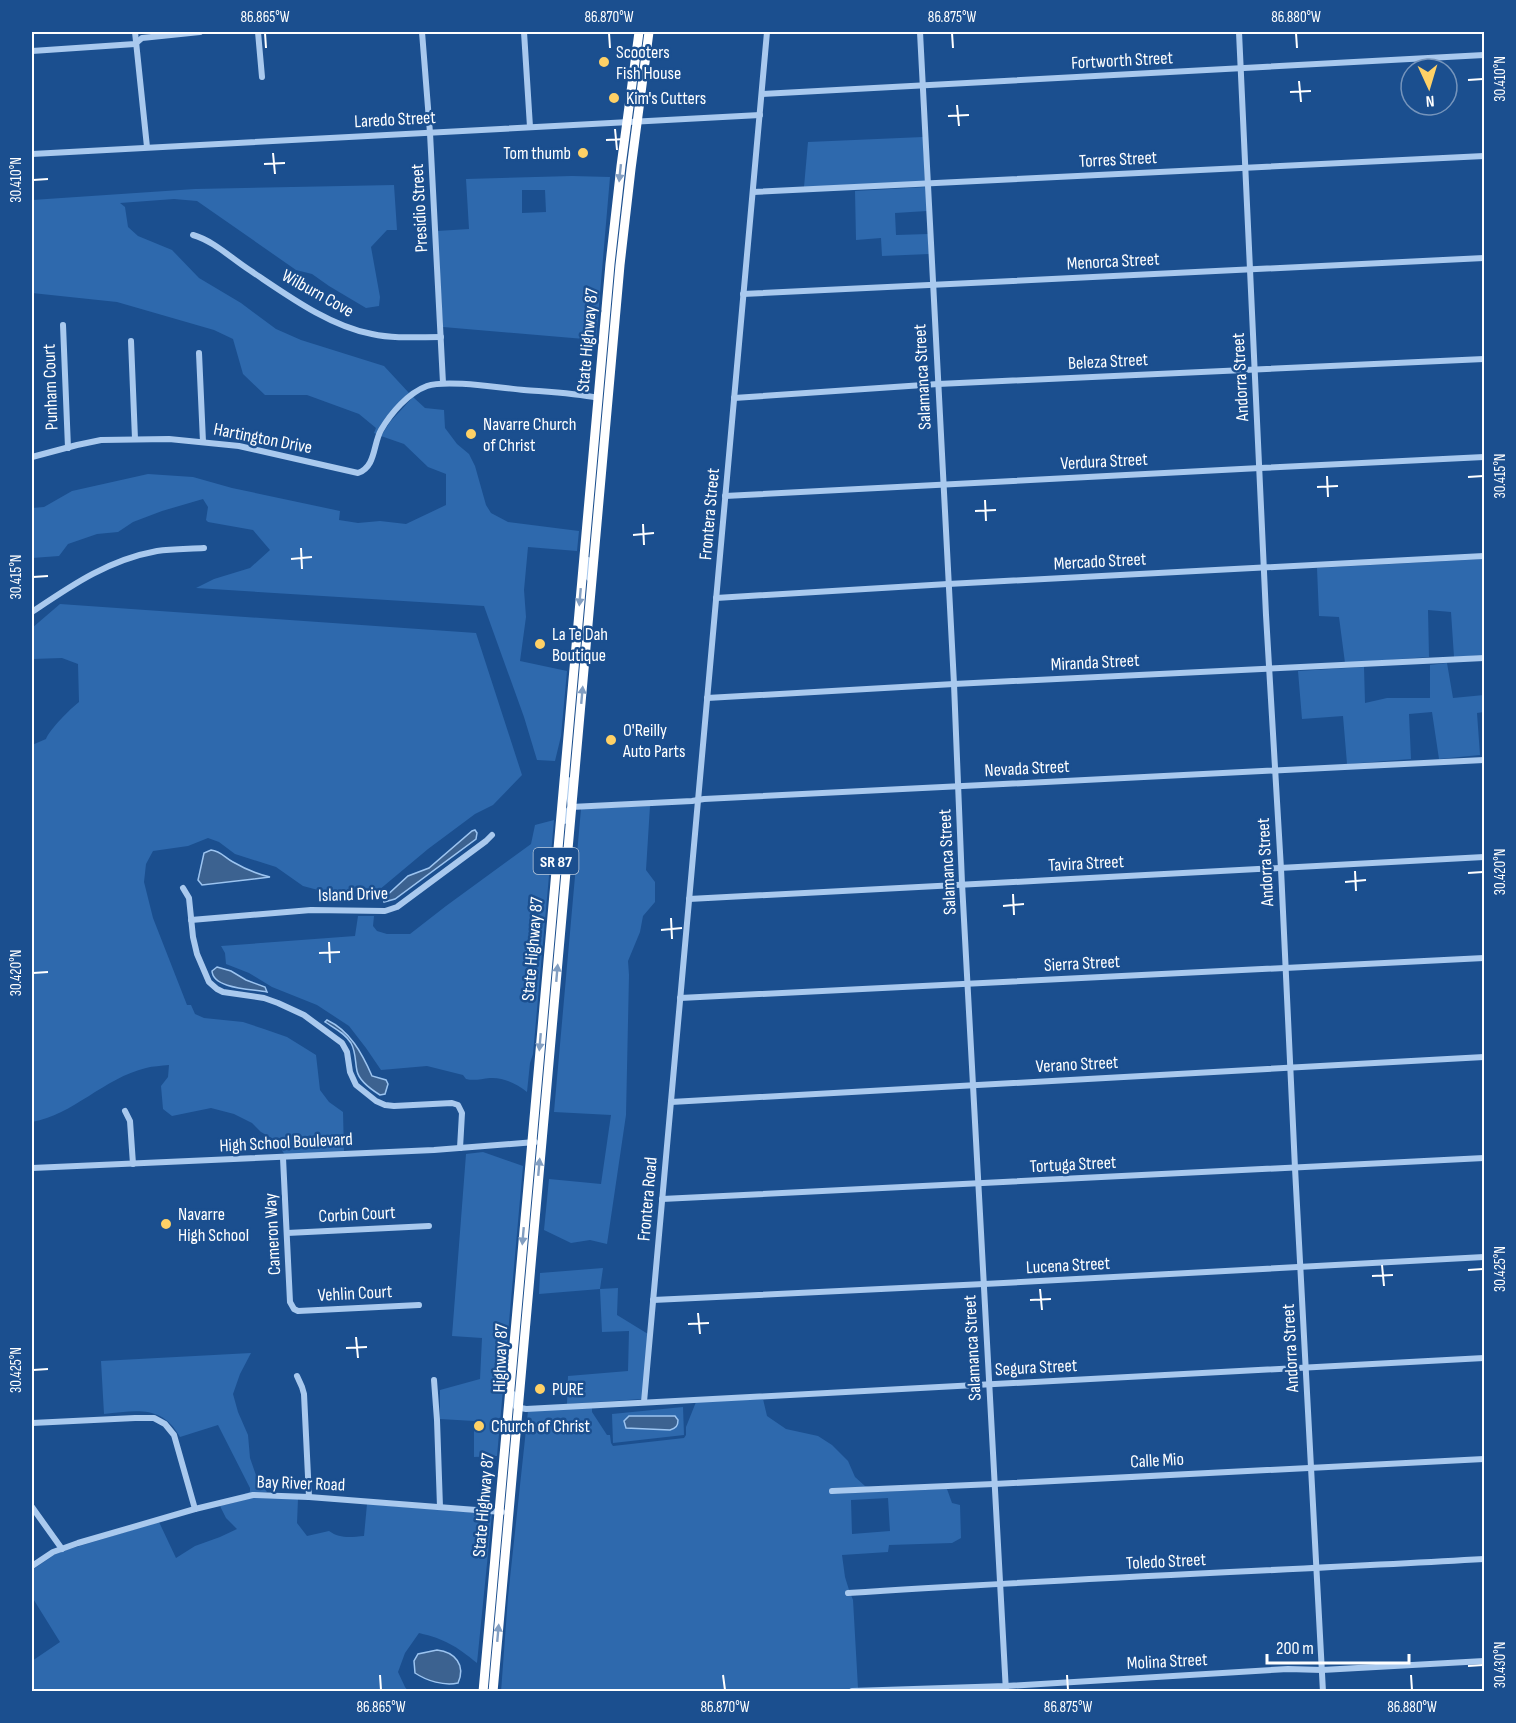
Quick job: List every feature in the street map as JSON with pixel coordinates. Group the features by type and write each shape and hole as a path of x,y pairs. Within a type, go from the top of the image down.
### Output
{"highway":[{"name":"State Highway 87","path":"483,1692 504,1513 506,1415 610,264 632,122 639,32"},
{"name":"SR 87","path":"493,1692 504,1513 518,1408 632,122 649,32"}],"street":[{"path":"135,32 147,147"},
{"path":"32,51 135,44 142,38 200,32"},
{"path":"258,32 261,76"},
{"name":"Presidio Street","path":"422,32 430,133 443,383"},
{"path":"524,32 530,127"},
{"name":"Frontera Street","path":"680,998 767,32"},
{"name":"Salamanca Street","path":"920,32 954,684 962,884 1006,1689"},
{"name":"Andorra Street","path":"1239,32 1323,1692"},
{"name":"Fortworth Street","path":"762,94 1485,56"},
{"name":"Laredo Street","path":"32,154 760,115"},
{"name":"Torres Street","path":"753,192 1485,156"},
{"name":"Wilburn Cove","path":"193,235 204,238 261,278 339,324 387,337 441,337"},
{"name":"Menorca Street","path":"743,294 1485,258"},
{"path":"600,489 599,467 603,413 598,398 607,379 610,332 618,294"},
{"name":"Punham Court","path":"63,325 68,448"},
{"path":"131,342 135,439"},
{"path":"199,353 202,442"},
{"name":"Beleza Street","path":"734,398 938,384 1485,359"},
{"path":"443,383 598,398"},
{"name":"Hartington Drive","path":"32,458 101,441 169,439 239,446 358,473 365,471 370,465 378,436 404,402 421,389 443,383"},
{"name":"Verdura Street","path":"725,496 1485,457"},
{"path":"590,485 592,504 587,573 592,581"},
{"path":"32,612 70,586 107,566 158,551 204,549"},
{"name":"Mercado Street","path":"716,598 1485,556"},
{"name":"Miranda Street","path":"707,699 954,684 1485,658"},
{"path":"550,930 557,909 565,815 572,807 568,790 573,726 571,702"},
{"name":"Nevada Street","path":"572,807 1485,760"},
{"name":"Island Drive","path":"191,920 311,910 385,911 397,907 492,835"},
{"name":"Tavira Street","path":"689,899 1281,869 1485,856"},
{"path":"183,888 189,898 195,946 208,982 223,992 264,998 304,1015 342,1043 347,1052 350,1072 356,1085 376,1101 394,1106 452,1103 458,1105 462,1113 460,1148"},
{"name":"Sierra Street","path":"680,998 1485,958"},
{"name":"Frontera Road","path":"644,1402 680,998"},
{"name":"Verano Street","path":"671,1102 1485,1057"},
{"path":"125,1111 130,1121 133,1164"},
{"name":"High School Boulevard","path":"32,1168 283,1158 542,1142"},
{"name":"Cameron Way","path":"283,1158 290,1302 293,1308"},
{"name":"Tortuga Street","path":"662,1199 1485,1158"},
{"name":"Corbin Court","path":"287,1233 429,1226"},
{"name":"Lucena Street","path":"653,1300 1485,1257"},
{"name":"Vehlin Court","path":"293,1308 298,1311 419,1305"},
{"name":"Highway 87","path":"517,1308 518,1337 513,1400 518,1408"},
{"name":"Segura Street","path":"518,1408 1485,1358"},
{"path":"297,1376 304,1394 309,1497"},
{"path":"434,1380 440,1507"},
{"path":"32,1423 135,1418 160,1420 170,1428 174,1435 195,1509"},
{"name":"Calle Mio","path":"832,1491 1485,1459"},
{"name":"Bay River Road","path":"32,1566 53,1552 62,1549 195,1509 253,1495 309,1497 504,1513"},
{"path":"32,1507 62,1549"},
{"name":"Toledo Street","path":"848,1593 999,1583 1485,1559"},
{"name":"Molina Street","path":"852,1691 1006,1689 1288,1669 1322,1670 1485,1661"}],"shaded area":[{"path":"923,137 925,182 804,187 808,142"},
{"path":"610,177 596,340 443,327 437,231 469,229 466,179","holes":["522,190 545,190 546,212 522,213"]},
{"path":"394,185 397,230 387,230 371,247 380,297 379,306 366,308 312,274 296,270 197,201 174,199 120,203 125,207 128,227 138,236 172,250 199,278 241,303 276,329 301,340 384,366 409,393 376,434 374,433 376,428 359,414 307,395 265,395 243,374 233,339 214,330 117,302 32,293 32,200 195,189"},
{"path":"926,187 927,211 895,213 896,235 928,234 929,254 882,256 881,238 856,240 855,191"},
{"path":"413,397 425,408 444,410 445,428 457,444 469,454 475,466 486,505 491,513 508,522 579,531 577,551 528,547 524,590 526,617 520,661 567,671 561,736 555,761 537,760 484,606 196,588 214,579 250,568 270,550 253,530 208,522 206,520 208,507 203,499 133,522 118,532 97,534 68,544 59,556 32,558 32,508 44,507 72,491 148,474 193,477 232,488 340,511 339,520 358,523 380,521 406,524 446,505 446,474 428,467 404,444 381,436 390,422"},
{"path":"1484,559 1484,655 1454,657 1451,612 1428,610 1429,657 1345,663 1339,617 1319,616 1317,568"},
{"path":"60,604 476,633 522,775 493,805 475,814 428,849 379,890 377,898 348,898 303,886 276,867 235,854 219,842 208,838 188,846 153,851 146,864 144,882 153,918 187,1005 191,1005 195,1014 204,1018 243,1022 287,1037 316,1055 320,1090 329,1102 343,1112 344,1152 285,1155 275,1140 261,1132 252,1123 234,1114 211,1108 172,1116 163,1109 161,1086 168,1077 169,1065 149,1067 131,1073 61,1112 32,1122 32,745 46,739 56,725 79,702 78,664 62,658 32,659 32,628"},
{"path":"1447,663 1453,698 1484,695 1484,712 1477,713 1480,755 1439,759 1432,712 1409,714 1411,759 1347,764 1343,716 1302,719 1298,671 1364,667 1365,703 1387,698 1430,698 1430,665"},
{"path":"650,806 646,870 655,882 655,902 643,916 640,932 628,961 626,1115 607,1244 590,1240 571,1243 544,1230 549,1179 601,1184 611,1115 554,1112 581,809"},
{"path":"554,820 533,1054 527,1092 505,1080 495,1078 469,1080 463,1075 427,1066 381,1070 349,1026 317,1005 272,987 249,973 226,964 225,953 221,946 355,936 358,916 374,916 373,926 377,931 387,934 410,934 531,844 535,825"},
{"path":"475,830 476,839 395,899 384,902 383,899 408,876 429,868"},
{"path":"211,850 247,869 270,877 202,885 198,880 204,853"},
{"path":"217,967 265,987 267,992 226,985 214,977 212,971"},
{"path":"327,1020 349,1036 372,1076 386,1080 388,1084 385,1094 380,1095 360,1078 355,1053 349,1039 325,1022"},
{"path":"483,1152 523,1166 497,1456 474,1457 474,1421 440,1419 440,1390 480,1379 482,1338 452,1336 466,1154"},
{"path":"603,1268 600,1289 539,1294 540,1273"},
{"path":"618,1288 617,1315 648,1334 642,1399 567,1404 568,1376 628,1371 629,1331 602,1332 600,1289"},
{"path":"251,1353 233,1394 248,1435 250,1458 257,1478 267,1492 244,1494 250,1492 250,1488 218,1425 180,1437 173,1426 156,1414 137,1411 104,1414 101,1361"},
{"path":"763,1399 767,1416 786,1429 818,1436 832,1445 848,1461 855,1477 869,1487 830,1488 830,1494 947,1489 952,1503 960,1505 961,1538 952,1543 889,1545 888,1552 842,1555 849,1590 846,1590 846,1595 851,1595 853,1600 858,1688 850,1688 849,1691 501,1692 508,1597 528,1411 592,1408 592,1412 607,1435 610,1435 613,1446 684,1438 696,1402","holes":["888,1498 890,1531 852,1534 851,1500"]},
{"path":"683,1407 684,1435 613,1443 612,1414"},
{"path":"629,1416 675,1416 678,1422 670,1430 626,1428 624,1421"},
{"path":"253,1498 298,1499 297,1523 307,1536 329,1531 341,1536 364,1536 367,1504 492,1514 477,1663 450,1644 419,1633 405,1653 398,1672 408,1691 32,1691 32,1661 60,1642 32,1597 32,1570 63,1551 159,1522 176,1558 195,1546 237,1529 226,1518 220,1506"},
{"path":"437,1650 449,1653 457,1660 461,1671 458,1683 436,1682 415,1673 414,1661 418,1654"}],"place":[{"name":"Scooters Fish House","path":"604,62"},
{"name":"Kim's Cutters","path":"614,98"},
{"name":"Tom thumb","path":"583,153"},
{"name":"Navarre Church of Christ","path":"471,434"},
{"name":"La Te Dah Boutique","path":"540,644"},
{"name":"O'Reilly Auto Parts","path":"611,740"},
{"name":"Navarre High School","path":"166,1224"},
{"name":"PURE","path":"540,1389"},
{"name":"Church of Christ","path":"479,1426"}]}
